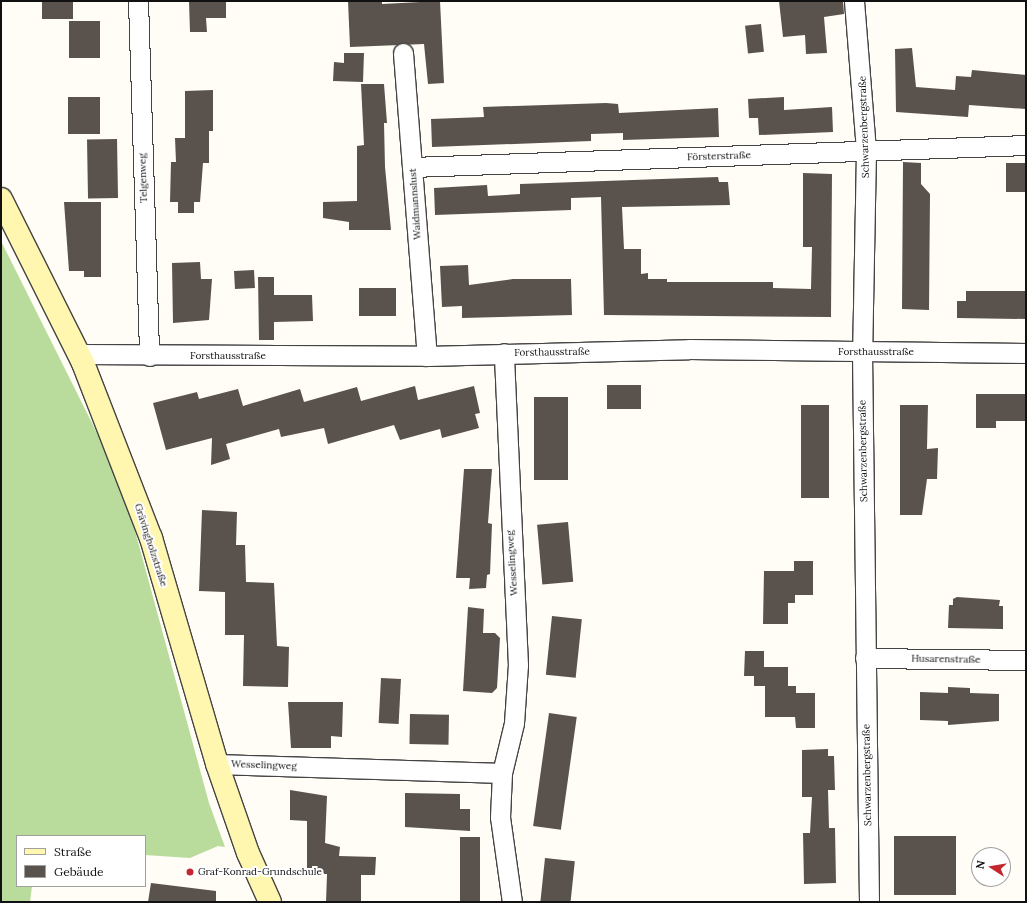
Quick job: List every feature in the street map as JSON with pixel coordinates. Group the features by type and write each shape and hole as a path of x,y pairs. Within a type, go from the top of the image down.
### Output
{"main road":[{"name":"Grävingholzstraße","path":"1,199 79,354 151,538 218,764 248,853 270,902"}],"street":[{"name":"Telgenweg","path":"138,1 149,356"},
{"name":"Schwarzenbergstraße","path":"854,1 866,151 862,352 868,902"},
{"name":"Waidmannslust","path":"403,53 427,356"},
{"name":"Försterstraße","path":"412,167 1026,145"},
{"name":"Forsthausstraße","path":"79,354 149,356 427,356 504,353 1026,353"},
{"name":"Wesselingweg","path":"504,353 518,665 514,723 502,773 500,817 512,902"},
{"name":"Husarenstraße","path":"865,658 1026,660"},
{"name":"Wesselingweg","path":"218,764 502,773"}],"green space":[{"path":"1,241 122,483 209,803 225,847 218,846 190,858 146,855 146,835 16,835 16,887 32,887 30,902 1,902"}],"building":[{"path":"42,1 73,1 73,19 42,19"},
{"path":"189,1 226,1 226,18 206,18 207,32 190,32"},
{"path":"348,1 382,1 382,4 440,1 444,83 428,84 424,44 350,47"},
{"path":"779,1 843,1 844,14 824,17 827,53 806,54 805,35 783,37"},
{"path":"69,21 100,21 100,58 69,58"},
{"path":"761,24 764,52 748,54 745,26"},
{"path":"912,48 916,87 955,90 956,76 971,77 972,70 1026,75 1026,109 969,105 968,117 896,112 895,49"},
{"path":"344,53 364,53 363,82 333,81 334,62 344,63"},
{"path":"361,84 384,84 387,123 384,123 385,167 391,230 349,230 349,222 323,218 323,202 357,201 357,146 364,145"},
{"path":"213,90 213,131 209,131 209,163 203,163 200,202 194,202 194,213 178,213 178,202 170,202 171,162 176,162 175,138 185,138 185,91"},
{"path":"68,97 100,97 100,134 68,134"},
{"path":"784,97 784,110 832,107 833,132 759,135 758,118 749,118 748,99"},
{"path":"606,103 618,104 619,113 718,108 719,137 623,140 623,133 591,134 591,141 432,147 431,119 484,117 483,107"},
{"path":"117,139 118,198 88,199 87,140"},
{"path":"903,162 921,163 921,184 930,194 929,310 902,309"},
{"path":"1006,163 1026,163 1026,192 1006,192"},
{"path":"803,173 832,174 831,317 604,315 601,197 571,198 571,210 435,215 434,188 487,185 488,196 520,194 520,184 718,177 719,182 728,182 730,205 622,207 624,249 641,249 641,274 648,273 648,279 667,279 667,282 773,282 773,288 811,289 812,247 803,247"},
{"path":"64,202 101,202 101,277 84,277 84,271 69,271"},
{"path":"200,262 201,279 212,279 209,320 173,323 172,263"},
{"path":"468,265 469,285 513,279 571,279 572,315 462,318 462,306 442,307 440,266"},
{"path":"254,270 255,288 235,289 234,271"},
{"path":"258,277 274,277 274,295 312,295 313,321 274,322 274,340 259,340"},
{"path":"359,288 396,288 396,316 359,316"},
{"path":"966,291 1026,291 1026,319 957,318 957,301 966,301"},
{"path":"607,385 641,385 641,409 607,409"},
{"path":"415,386 418,400 474,386 480,413 475,414 479,428 442,438 440,429 400,440 394,425 328,444 324,428 281,437 279,429 226,444 230,459 211,465 212,438 166,450 153,403 197,392 199,399 238,389 243,406 300,389 304,402 357,387 361,401"},
{"path":"976,394 1026,394 1026,421 996,421 996,428 976,428"},
{"path":"534,397 568,397 568,480 534,480"},
{"path":"801,405 829,405 829,498 801,498"},
{"path":"900,405 928,405 927,449 938,448 937,479 927,479 922,515 900,515"},
{"path":"464,469 492,469 488,523 492,524 490,574 487,575 486,588 469,589 470,578 456,578"},
{"path":"202,510 237,512 236,545 245,545 246,582 274,583 277,646 289,647 288,687 243,686 244,635 225,635 225,592 199,591"},
{"path":"568,522 573,582 542,584 537,525"},
{"path":"794,561 813,561 813,595 795,595 795,603 788,603 788,624 763,624 764,571 794,571"},
{"path":"957,597 1000,600 999,606 1003,606 1003,629 948,628 949,605 953,605 953,599"},
{"path":"468,607 484,609 483,633 495,633 500,638 497,688 492,693 463,691"},
{"path":"552,616 582,619 576,678 546,675"},
{"path":"745,651 764,651 764,667 788,667 788,686 796,686 796,693 815,693 815,728 796,728 795,717 765,717 765,686 754,686 754,676 744,676"},
{"path":"381,678 401,679 399,724 379,723"},
{"path":"948,687 970,688 970,693 999,694 999,721 948,725 948,721 920,720 920,692 948,693"},
{"path":"288,702 343,702 342,737 331,736 331,748 291,748"},
{"path":"549,713 577,717 561,830 533,826"},
{"path":"410,714 449,715 448,745 409,744"},
{"path":"828,749 828,756 834,756 835,790 828,790 829,828 835,828 836,883 804,884 803,833 810,833 812,797 802,797 802,750"},
{"path":"290,790 327,796 325,843 340,847 339,856 376,857 375,875 361,875 361,902 326,902 327,874 309,874 307,870 307,821 290,820"},
{"path":"405,793 460,794 460,809 470,809 470,831 405,827"},
{"path":"894,836 956,836 956,895 894,895"},
{"path":"460,837 480,837 480,902 460,902"},
{"path":"545,858 575,861 571,902 540,902"},
{"path":"151,883 216,891 216,902 148,902"}],"place":[{"name":"Graf-Konrad-Grundschule","path":"190,872"}]}
